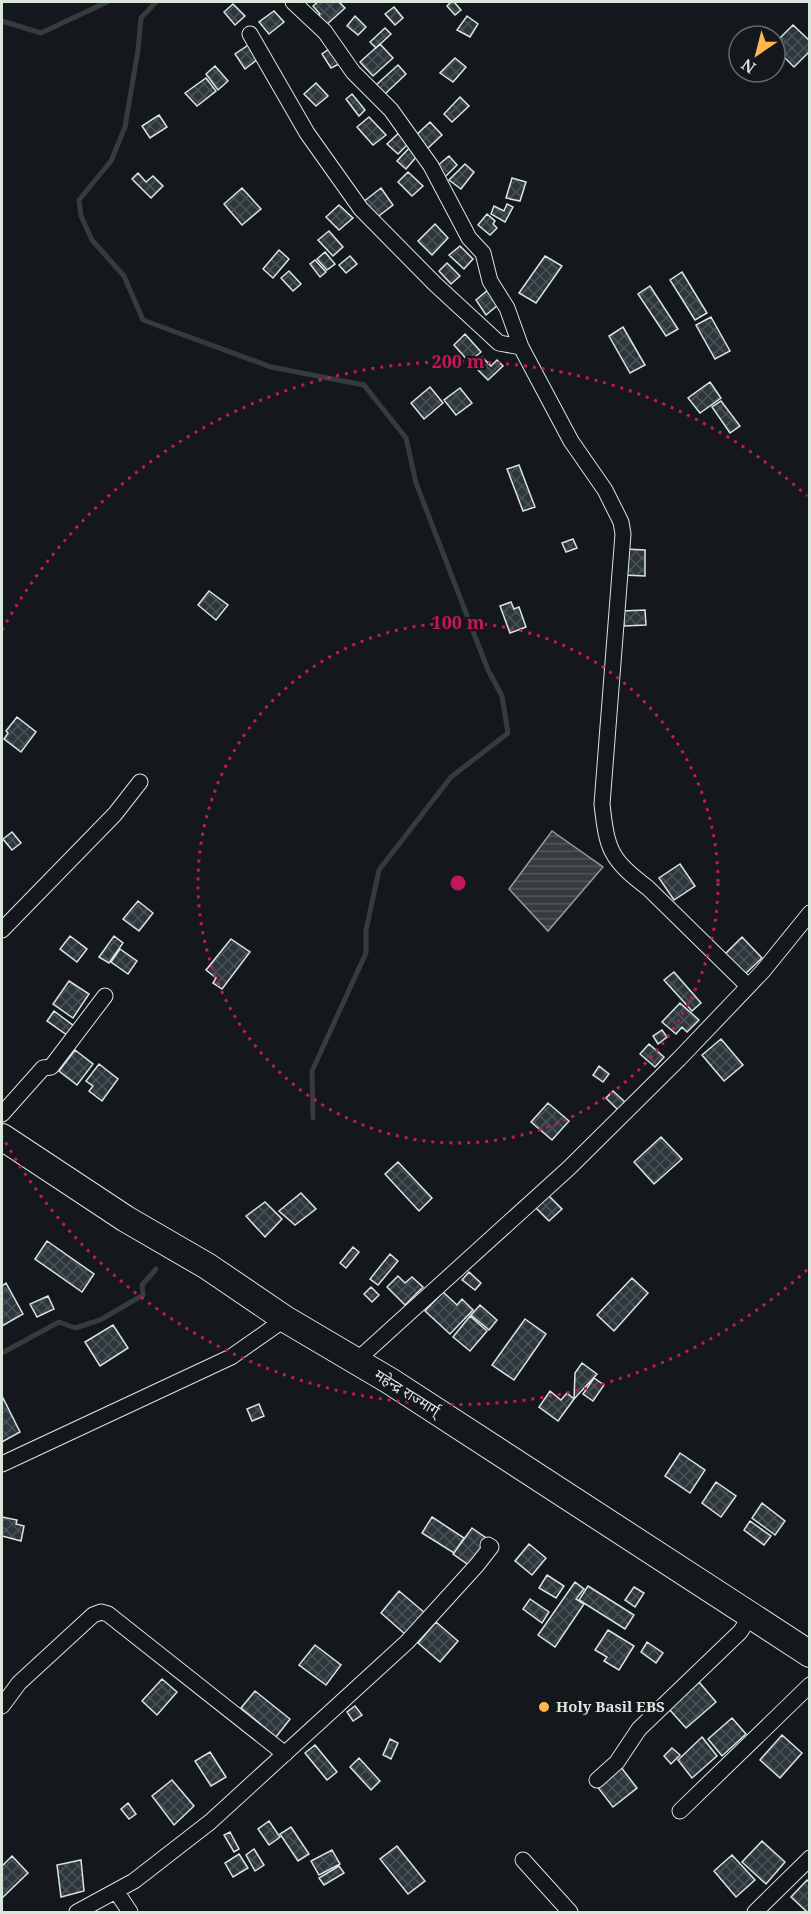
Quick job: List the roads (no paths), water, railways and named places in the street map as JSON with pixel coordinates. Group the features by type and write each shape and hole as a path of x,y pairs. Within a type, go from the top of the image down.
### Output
{"highway":[{"name":"महेन्द्र राज्मार्ग्","path":"2,1137 126,1220 207,1266 285,1319 390,1381 810,1654"}],"street":[{"path":"293,2 325,32 353,72 391,110 431,166 469,238 483,253 490,281 507,308 521,347 571,441 605,489 621,522 623,534 602,804 605,834 611,852 631,875 648,888 748,986"},
{"path":"250,34 308,133 361,209 435,284 499,343 521,347"},
{"path":"2,930 115,814 140,783"},
{"path":"356,1361 569,1168 679,1059 763,971 810,913"},
{"path":"2,1114 43,1068 51,1067 105,996"},
{"path":"2,1464 231,1357 285,1319"},
{"path":"76,1912 134,1881 210,1822 407,1642 477,1565 491,1547 488,1545"},
{"path":"2,1706 20,1683 93,1615 101,1612 108,1614 285,1754"},
{"path":"597,1780 617,1762 639,1729 740,1632 751,1616"},
{"path":"680,1811 810,1685"},
{"path":"755,1912 810,1858"},
{"path":"523,1860 570,1912"},
{"path":"116,1891 130,1912"}],"waterway":[{"path":"2,21 41,33 107,2"},
{"path":"156,2 141,18 125,127 111,161 79,200 81,216 92,240 124,276 143,320 271,367 364,385 406,438 416,483 488,670 502,696 508,733 451,777 379,870 366,930 366,953 312,1071 313,1118"},
{"path":"2,1353 59,1322 75,1328 100,1320 143,1295 142,1285 156,1269"}],"place":[{"name":"Holy Basil EBS","path":"544,1707"}]}
